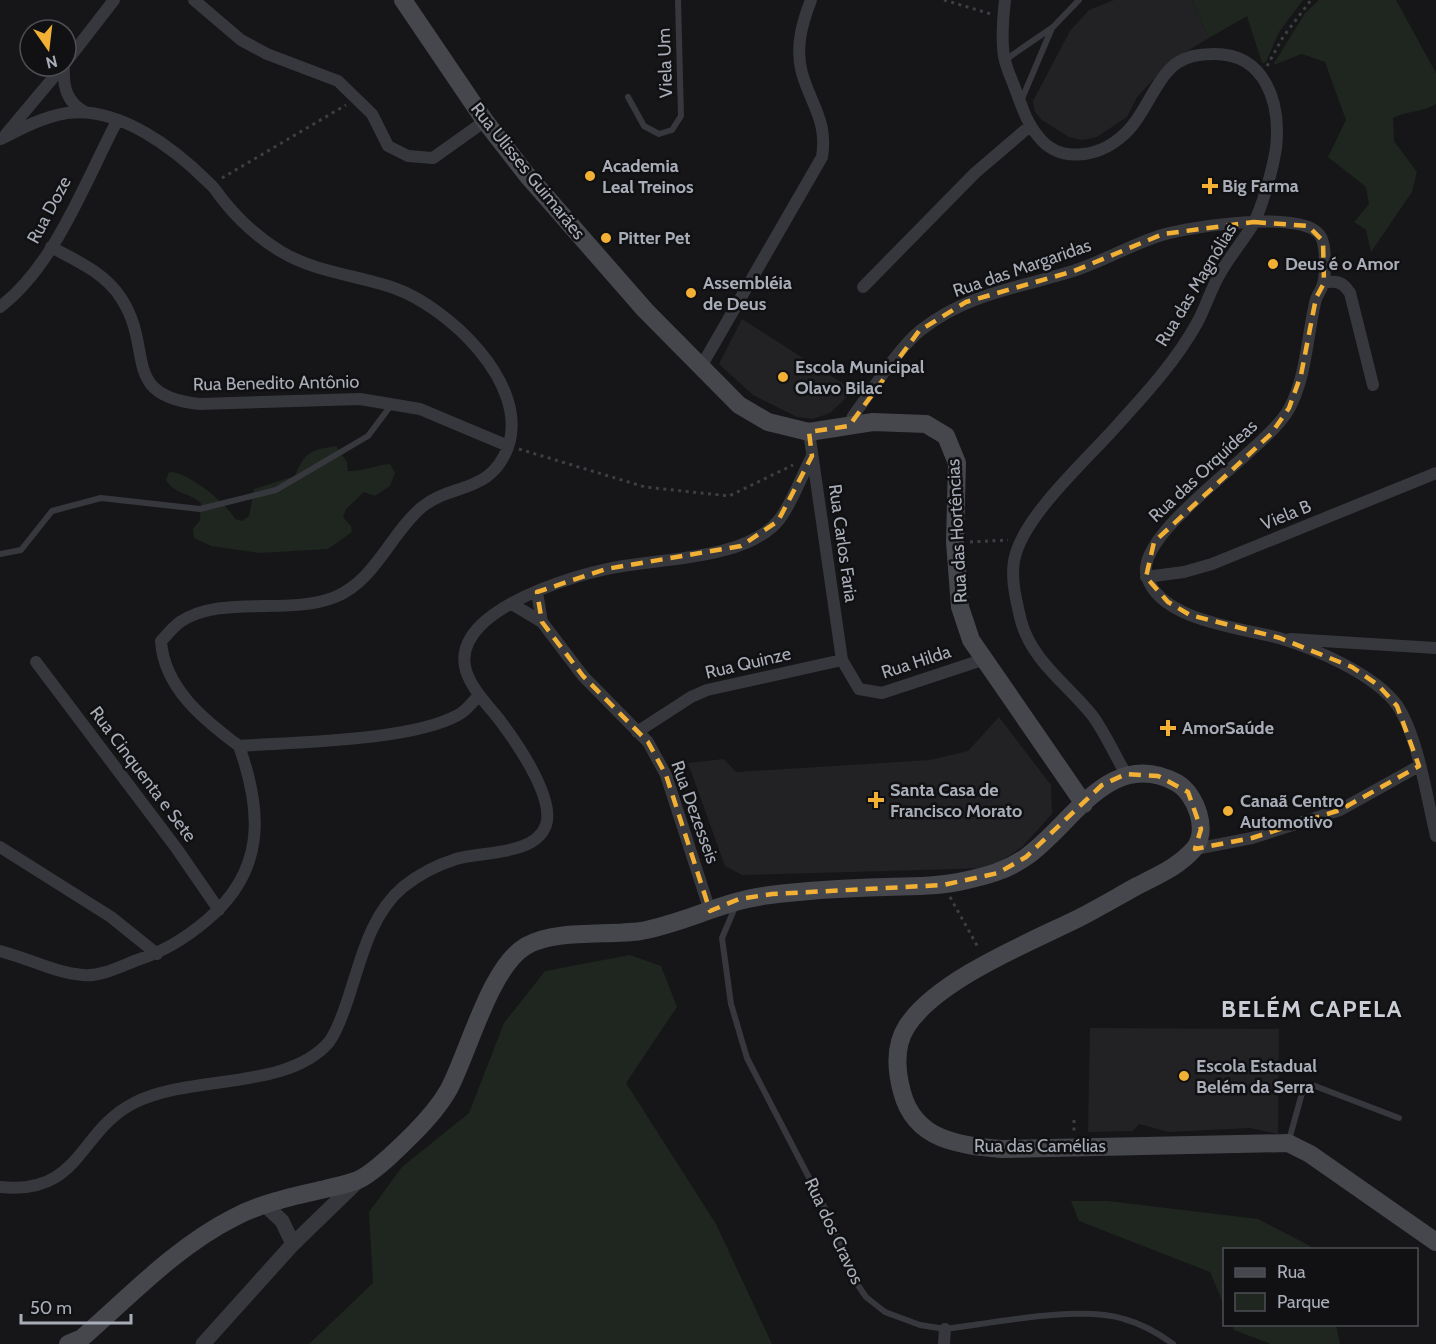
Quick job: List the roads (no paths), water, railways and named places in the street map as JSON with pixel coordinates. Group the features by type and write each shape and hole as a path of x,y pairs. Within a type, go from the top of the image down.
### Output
{"main road":[{"name":"Rua Ulisses Guimarães","path":"403,0 485,121 527,176 645,310 702,365 739,405 768,422 809,432"},
{"name":"Rua das Hortências","path":"809,432 873,422 926,424 946,436 957,463 955,542 960,607 971,640 982,660 1084,804"},
{"path":"68,1344 82,1338 195,1239 237,1215 265,1205 360,1180 409,1138 437,1110 493,987 508,962 527,946 546,940 646,930 710,911 739,899 789,893 943,885 998,873 1026,857 1102,785 1126,774 1158,776 1178,784 1188,792 1199,817 1201,829 1200,840 1195,849"},
{"name":"Rua das Camélias","path":"1195,849 1165,872 987,964 940,994 920,1011 906,1028 899,1044 898,1069 908,1110 915,1119 937,1136 964,1145 1002,1149 1288,1143 1310,1154 1436,1242"}],"street":[{"path":"78,47 114,0"},
{"path":"194,0 241,40 267,54 338,81 372,114 387,146 408,156 433,158 485,121"},
{"path":"702,365 822,157 824,141 820,118 802,73 799,53 805,17 811,0"},
{"path":"863,286 967,180 1030,126 1005,60 1003,18 1005,0"},
{"name":"Rua das Magnólias","path":"1030,126 1050,148 1069,154 1093,154 1122,137 1136,123 1167,73 1178,63 1204,54 1221,54 1247,63 1262,75 1271,91 1278,127 1275,153 1254,222 1220,273 1197,324 1157,380 1053,494 1015,554 1013,574 1020,614 1029,640 1058,681 1102,730 1126,774"},
{"path":"0,140 53,78"},
{"path":"0,951 85,976 158,954 191,933 219,910 235,892 248,867 256,831 255,806 239,746 190,704 174,684 162,660 161,641 181,622 207,610 311,603 335,597 354,586 423,506 485,479 501,462 508,446 513,418 509,399 500,378 478,349 457,328 395,288 299,261 278,250 254,231 223,200 212,185 178,154 147,134 74,106 66,94 63,78"},
{"path":"0,140 45,118 86,112"},
{"name":"Rua Doze","path":"0,307 21,291 51,247 117,121"},
{"name":"Rua das Orquídeas","path":"1146,577 1148,555 1154,542 1178,517 1271,434 1289,408 1301,375 1316,298 1323,283 1323,241 1318,231 1308,225 1285,221 1254,222"},
{"name":"Rua das Margaridas","path":"849,426 853,416 919,331 966,302 1023,282 1074,271 1163,234 1254,222"},
{"name":"Rua Benedito Antônio","path":"51,247 100,274 120,296 134,322 144,371 150,384 159,394 174,401 200,404 360,399 420,409 508,446"},
{"path":"1323,283 1339,282 1346,285 1350,293 1373,385"},
{"name":"Rua Carlos Faria","path":"809,432 842,660"},
{"path":"0,1187 42,1184 66,1173 111,1117 134,1102 160,1092 265,1074 293,1066 315,1054 330,1040 342,1016 378,914 390,898 429,870 456,859 523,846 539,836 546,825 548,807 542,789 499,719 478,696 468,679 464,661 465,648 483,623 512,604 537,592 606,569 741,546 778,521 812,456"},
{"name":"Viela B","path":"1146,577 1184,572 1212,564 1436,473"},
{"path":"1146,577 1153,588 1168,602 1190,615 1222,627 1280,638 1436,648"},
{"name":"Rua Dezesseis","path":"537,592 542,622"},
{"name":"Rua Dezesseis","path":"512,604 542,622 584,676 648,742 666,775 710,911"},
{"path":"1280,638 1352,667 1378,685 1397,706 1407,726 1436,836"},
{"name":"Rua Hilda","path":"842,660 859,689 882,693 982,660"},
{"name":"Rua Quinze","path":"637,732 691,697 707,690 842,660"},
{"name":"Rua Cinquenta e Sete","path":"36,662 177,849 219,910"},
{"path":"239,746 389,734 437,724 458,715 478,696"},
{"path":"1195,849 1252,838 1340,810 1419,766"},
{"path":"0,847 111,917 158,954"},
{"path":"203,1344 293,1244 360,1180"},
{"path":"265,1205 282,1221 293,1244"},
{"path":"944,1344 945,1329"}],"lane":[{"name":"Viela Um","path":"628,97 644,126 659,134 672,130 681,116 678,0"},
{"path":"1005,60 1053,27 1079,0"},
{"path":"1020,102 1053,27"},
{"path":"0,554 21,550 52,511 101,498 200,510 276,490 369,436 392,404"},
{"name":"Rua dos Cravos","path":"739,899 722,938 731,1004 747,1058 831,1220 851,1275 866,1298 885,1312 920,1325 945,1329 1096,1314 1123,1318 1139,1324 1173,1344"},
{"path":"1288,1143 1305,1086 1315,1086 1399,1118"}],"place":[{"name":"Academia Leal Treinos","path":"590,176"},
{"name":"Big Farma","path":"1210,186"},
{"name":"Pitter Pet","path":"606,238"},
{"name":"Deus é o Amor","path":"1273,264"},
{"name":"Assembléia de Deus","path":"691,293"},
{"name":"Escola Municipal Olavo Bilac","path":"783,377"},
{"name":"AmorSaúde","path":"1168,728"},
{"name":"Santa Casa de Francisco Morato","path":"876,800"},
{"name":"Canaã Centro Automotivo","path":"1228,811"},
{"name":"Escola Estadual Belém da Serra","path":"1184,1076"}],"district":[{"name":"BELÉM CAPELA","path":"1312,1009"}]}
